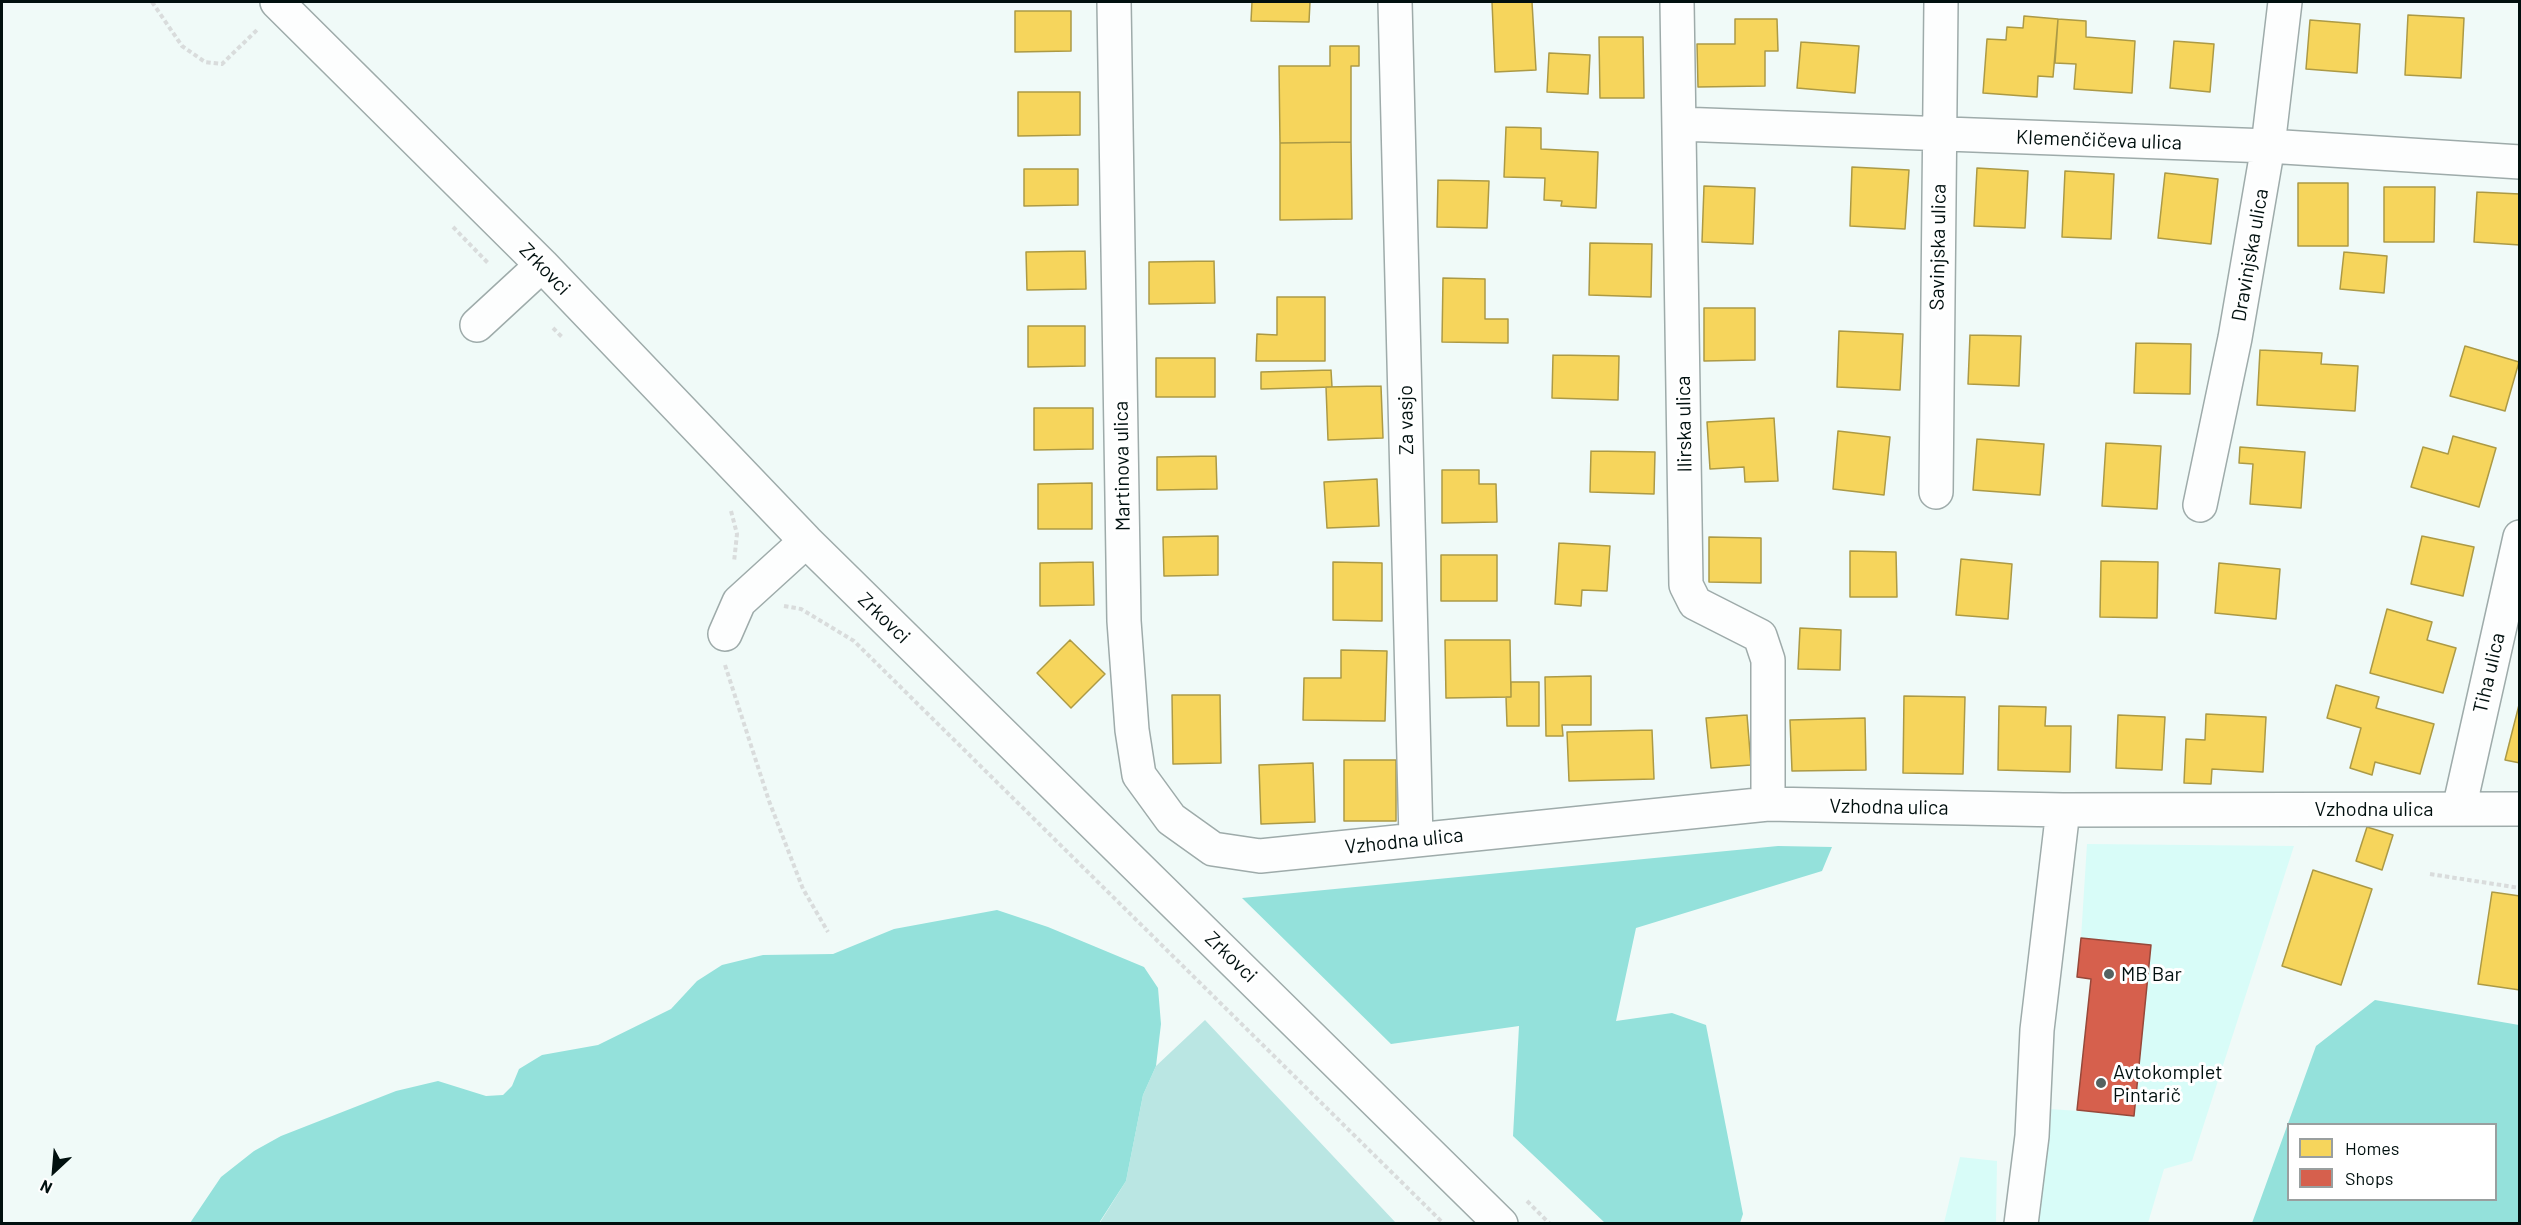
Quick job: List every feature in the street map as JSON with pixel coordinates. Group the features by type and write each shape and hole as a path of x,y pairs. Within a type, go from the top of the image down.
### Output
{"street":[{"name":"Martinova ulica","path":"1114,2 1124,621 1132,730 1139,775 1171,819 1213,849 1260,856"},
{"name":"Za vasjo","path":"1395,2 1416,839"},
{"name":"Ilirska ulica","path":"1677,2 1686,585 1695,603 1760,636 1768,660 1768,804"},
{"name":"Savinjska ulica","path":"1936,492 1941,2"},
{"name":"Dravinjska ulica","path":"2200,505 2235,338 2268,146 2285,2"},
{"name":"Zrkovci","path":"279,4 542,265 806,541 1501,1224"},
{"name":"Klemenčičeva ulica","path":"1679,124 2268,146 2520,162"},
{"path":"477,325 542,265"},
{"name":"Tiha ulica","path":"2458,809 2520,537"},
{"path":"725,634 739,602 806,541"},
{"name":"Vzhodna ulica","path":"1260,856 1768,804 2063,810 2520,809"},
{"path":"2021,1224 2032,1136 2037,1030 2063,810"}],"path":[{"path":"152,2 182,46 205,62 222,64 279,4"},
{"path":"553,328 569,344"},
{"path":"723,502 731,511 737,534 734,562"},
{"path":"778,605 801,609 854,640 1444,1224"},
{"path":"725,634 725,668 765,790 803,889 828,932"},
{"path":"2430,874 2520,888"}],"shaded area":[{"path":"2087,844 2294,846 2192,1161 2164,1169 2148,1223 2038,1224 2050,1109 2134,1115 2151,946 2081,938"},
{"path":"1778,846 1832,847 1822,871 1636,928 1616,1021 1672,1013 1706,1025 1743,1214 1740,1223 1605,1223 1513,1136 1519,1026 1391,1044 1242,898"},
{"path":"997,910 1048,927 1144,967 1158,988 1161,1024 1156,1066 1143,1095 1126,1181 1099,1223 190,1223 221,1177 254,1151 281,1136 396,1091 438,1081 486,1096 503,1095 512,1086 519,1069 542,1055 598,1045 671,1009 697,981 722,965 763,955 833,954 894,929"},
{"path":"2375,1000 2519,1025 2519,1223 2252,1223 2287,1126 2287,1201 2497,1201 2497,1123 2288,1123 2316,1046"},
{"path":"1205,1020 1396,1223 1099,1224 1126,1181 1143,1095 1156,1066"},
{"path":"1960,1157 1997,1161 1996,1223 1944,1223"}],"building: Homes":[{"path":"1252,2 1310,2 1309,22 1251,21"},
{"path":"1492,2 1532,2 1536,70 1495,72"},
{"path":"1015,11 1071,11 1071,51 1015,52"},
{"path":"2408,15 2464,18 2461,78 2405,75"},
{"path":"2024,16 2058,19 2053,77 2038,76 2037,97 1983,93 1987,39 2006,40 2007,27 2023,28"},
{"path":"1735,19 1777,19 1778,51 1765,51 1765,86 1698,87 1697,44 1735,44"},
{"path":"2058,19 2086,21 2086,37 2135,41 2132,93 2074,89 2076,64 2055,63"},
{"path":"2310,20 2360,24 2357,73 2306,69"},
{"path":"1599,37 1643,37 1644,98 1600,98"},
{"path":"2174,41 2214,44 2210,92 2170,88"},
{"path":"1801,42 1859,46 1855,93 1797,88"},
{"path":"1330,46 1359,46 1359,66 1351,66 1351,142 1280,143 1279,66 1330,66"},
{"path":"1549,53 1590,55 1588,94 1547,92"},
{"path":"1018,92 1080,92 1080,135 1018,136"},
{"path":"1506,127 1541,128 1541,149 1598,152 1596,208 1561,206 1562,201 1544,200 1545,178 1504,177"},
{"path":"1351,142 1352,219 1280,220 1280,143"},
{"path":"1852,167 1909,170 1905,229 1850,226"},
{"path":"1977,168 2028,171 2025,228 1974,226"},
{"path":"1024,169 1078,169 1078,205 1024,206"},
{"path":"2065,171 2114,174 2111,239 2062,237"},
{"path":"2165,173 2218,179 2211,244 2158,238"},
{"path":"1438,180 1489,181 1487,228 1437,227"},
{"path":"2298,183 2348,183 2348,246 2298,246"},
{"path":"1704,186 1755,188 1753,244 1702,242"},
{"path":"2384,187 2435,187 2434,242 2384,242"},
{"path":"2477,192 2520,194 2520,245 2474,242"},
{"path":"1590,243 1652,244 1651,297 1589,295"},
{"path":"1085,251 1086,289 1027,290 1026,252"},
{"path":"2344,252 2387,256 2384,293 2340,289"},
{"path":"1214,261 1215,303 1149,304 1149,262"},
{"path":"1443,278 1485,279 1485,319 1508,319 1508,343 1442,342"},
{"path":"1277,297 1325,297 1325,361 1256,361 1257,334 1277,335"},
{"path":"1704,308 1755,308 1755,360 1704,361"},
{"path":"1028,326 1085,326 1085,366 1028,367"},
{"path":"1839,331 1903,334 1900,390 1837,387"},
{"path":"1970,335 2021,336 2019,386 1968,384"},
{"path":"2136,343 2191,344 2190,394 2134,393"},
{"path":"2465,346 2519,362 2505,411 2450,396"},
{"path":"2260,350 2322,353 2321,364 2358,366 2355,411 2257,405"},
{"path":"1553,355 1619,356 1618,400 1552,398"},
{"path":"1156,358 1215,358 1215,397 1156,397"},
{"path":"1331,370 1332,387 1261,389 1261,372"},
{"path":"1381,386 1383,438 1328,440 1326,387"},
{"path":"1034,408 1093,408 1093,449 1034,450"},
{"path":"1774,418 1778,481 1745,482 1744,467 1710,469 1707,422"},
{"path":"1838,431 1890,437 1884,495 1833,489"},
{"path":"2453,436 2496,448 2479,507 2411,487 2423,447 2448,454"},
{"path":"1977,439 2044,444 2040,495 1973,490"},
{"path":"2106,443 2161,446 2157,509 2102,506"},
{"path":"2240,447 2305,452 2301,508 2250,504 2253,464 2239,463"},
{"path":"1591,451 1655,452 1654,494 1590,492"},
{"path":"1216,456 1217,489 1157,490 1157,457"},
{"path":"1442,470 1479,470 1479,484 1496,484 1497,522 1442,523"},
{"path":"1377,479 1379,526 1327,528 1324,482"},
{"path":"1092,483 1092,529 1038,529 1038,484"},
{"path":"1218,536 1218,575 1164,576 1163,537"},
{"path":"2422,536 2474,547 2463,596 2411,584"},
{"path":"1709,537 1761,538 1761,583 1709,582"},
{"path":"1559,543 1610,546 1607,591 1582,590 1581,606 1555,604"},
{"path":"1850,551 1896,552 1897,597 1850,597"},
{"path":"1441,555 1497,555 1497,601 1441,601"},
{"path":"1961,559 2012,564 2008,619 1956,615"},
{"path":"2101,561 2158,562 2157,618 2100,617"},
{"path":"1093,562 1094,605 1040,606 1040,563"},
{"path":"1333,562 1382,563 1382,621 1333,620"},
{"path":"2219,563 2280,569 2276,619 2215,613"},
{"path":"2387,609 2432,622 2427,640 2456,648 2443,693 2370,673"},
{"path":"1800,628 1841,630 1840,670 1798,669"},
{"path":"1070,640 1105,674 1071,708 1037,673"},
{"path":"1445,640 1510,640 1511,697 1446,698"},
{"path":"1341,650 1387,651 1385,721 1303,720 1304,678 1341,678"},
{"path":"1591,676 1591,725 1562,725 1563,736 1546,736 1545,677"},
{"path":"1511,682 1539,682 1539,726 1507,726 1506,697 1511,697"},
{"path":"2336,685 2379,697 2376,708 2434,724 2420,774 2375,762 2372,775 2350,768 2361,728 2327,718"},
{"path":"1172,695 1220,695 1221,763 1173,764"},
{"path":"1904,696 1965,697 1963,774 1903,773"},
{"path":"2520,701 2520,763 2505,760"},
{"path":"1999,706 2046,707 2045,726 2071,726 2070,772 1998,770"},
{"path":"2206,714 2266,717 2263,772 2212,769 2211,784 2184,783 2186,739 2205,740"},
{"path":"1747,715 1751,765 1711,768 1706,718"},
{"path":"2118,715 2165,717 2162,770 2116,768"},
{"path":"1865,718 1866,770 1792,771 1790,720"},
{"path":"1652,730 1654,779 1569,781 1567,732"},
{"path":"1344,760 1396,760 1396,821 1344,821"},
{"path":"1313,763 1315,822 1261,824 1259,765"},
{"path":"2367,827 2393,835 2382,870 2356,861"},
{"path":"2313,870 2372,889 2341,985 2282,966"},
{"path":"2492,892 2520,896 2520,990 2478,984"}],"building: Shops":[{"path":"2081,938 2151,945 2134,1116 2077,1110 2091,979 2077,977"}],"place":[{"name":"MB Bar","path":"2109,974"},
{"name":"Avtokomplet Pintarič","path":"2101,1083"}]}
